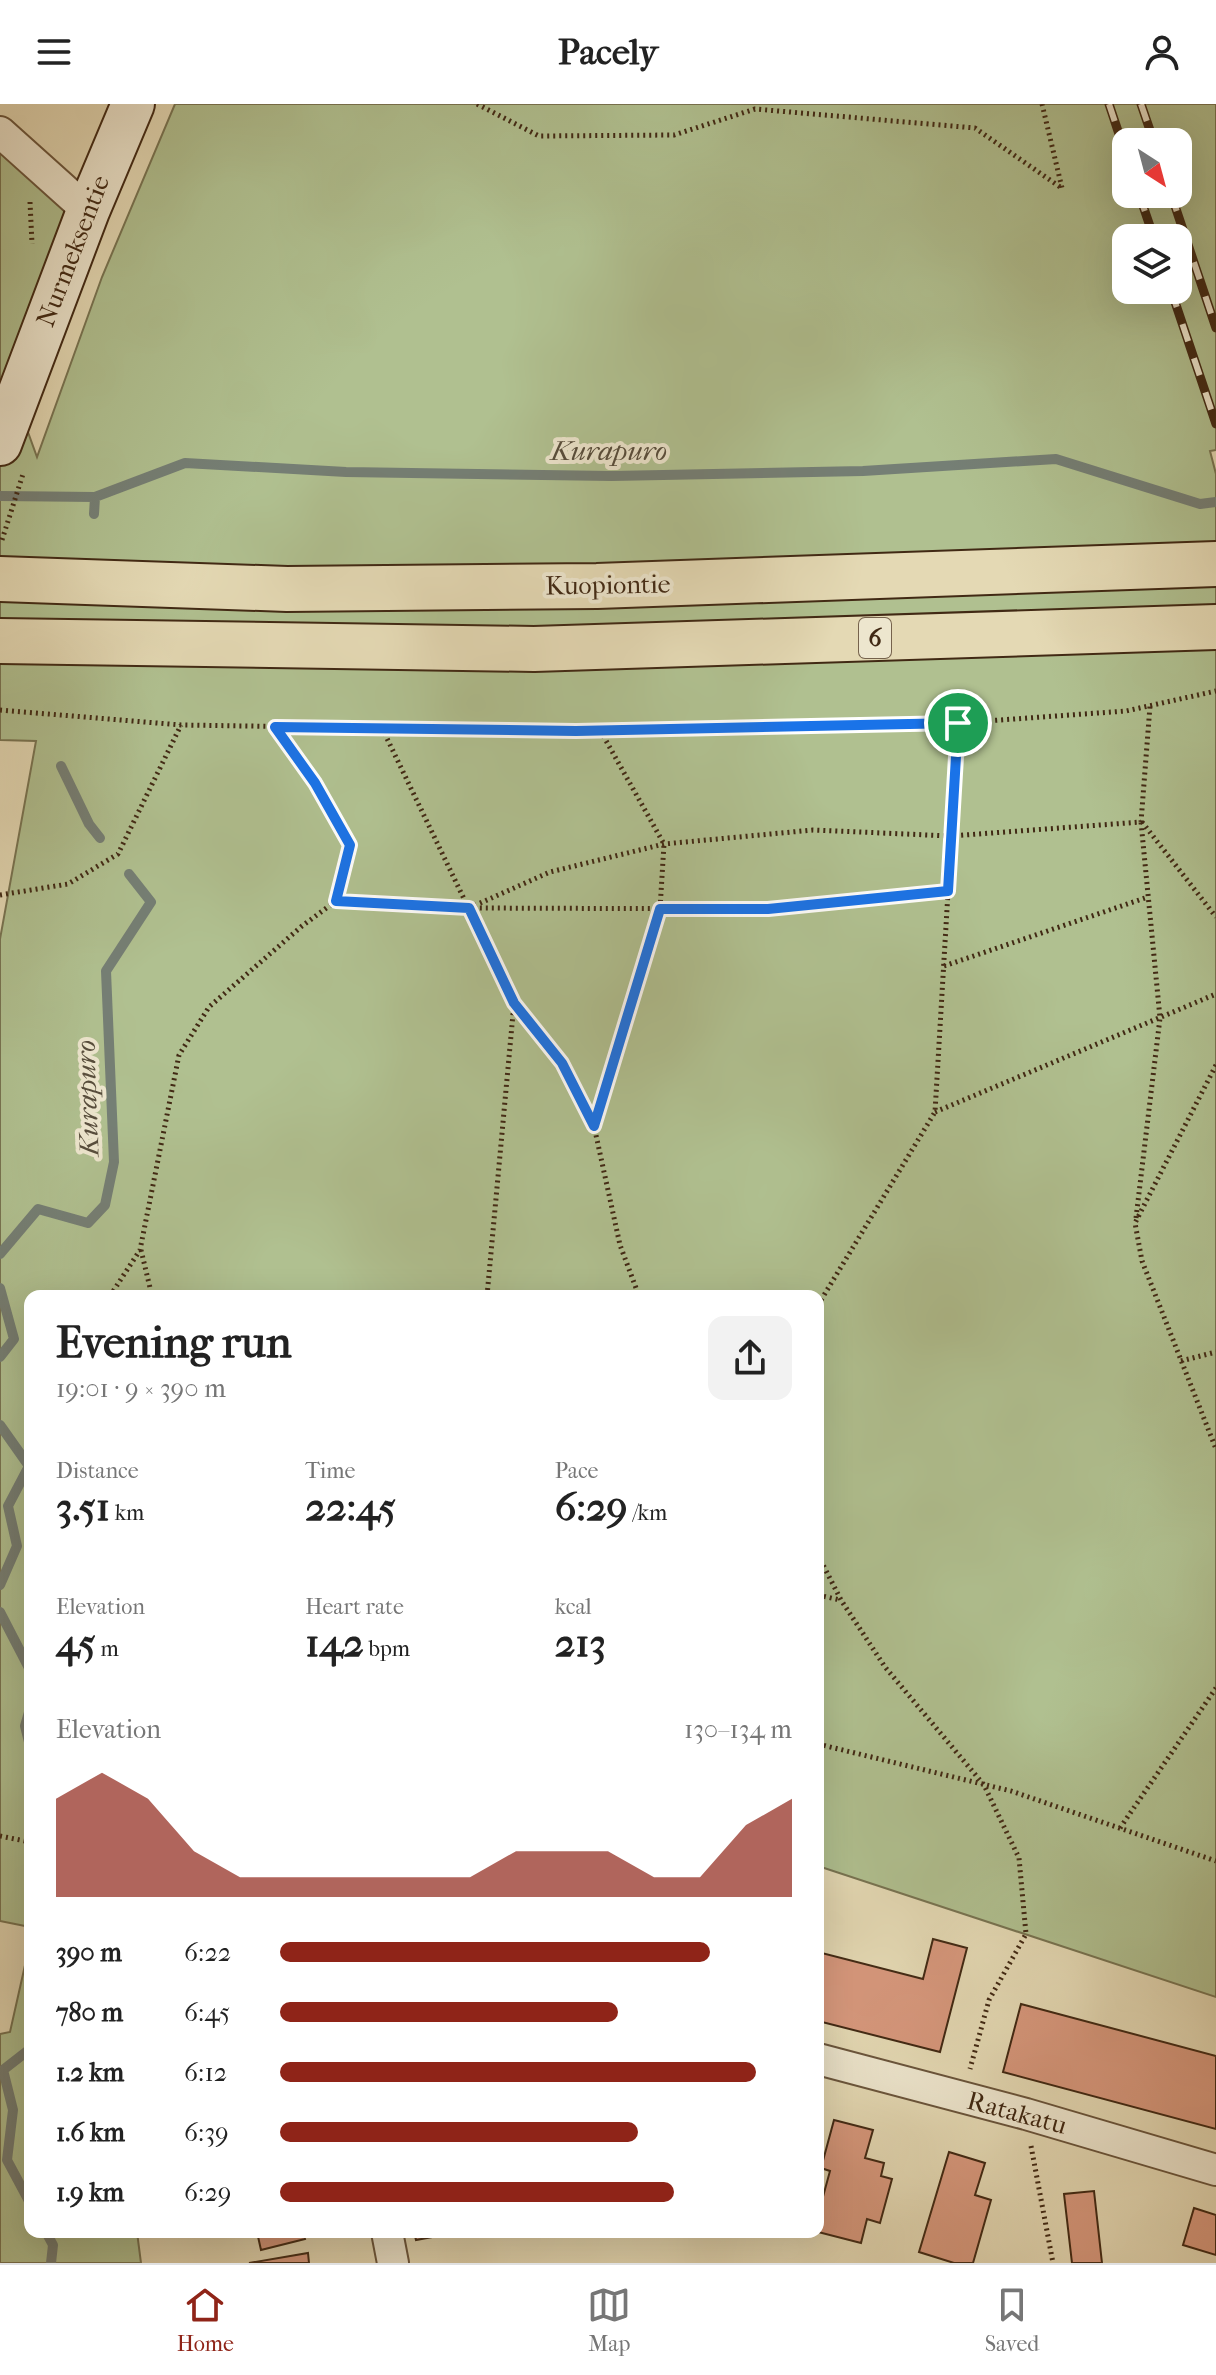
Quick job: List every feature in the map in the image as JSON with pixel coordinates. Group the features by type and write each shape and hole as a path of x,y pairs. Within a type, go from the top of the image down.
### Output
{"highway":[{"name":"Kuopiontie","path":"0,579 287,589 551,587 1216,564"},
{"name":"6","path":"0,641 534,649 1216,627"}],"street":[{"name":"Nurmeksentie","path":"0,444 88,211 133,104"},
{"path":"0,132 88,211"},
{"name":"Ratakatu","path":"824,2061 1026,2114 1216,2170"},
{"path":"388,2238 393,2263"}],"path":[{"path":"477,104 539,136 674,135 755,109 975,128 1063,189 1042,104"},
{"path":"826,104 827,115"},
{"path":"28,255 33,242 30,200 42,169"},
{"path":"0,545 21,479"},
{"path":"0,710 181,725 600,730 958,723 1126,711 1216,691"},
{"path":"1150,706 1141,822 1160,1018 1135,1223 1142,1261 1216,1449"},
{"path":"824,1295 935,1112 958,723"},
{"path":"0,895 68,884 118,854 181,725"},
{"path":"275,727 315,783 350,845 336,901"},
{"path":"382,728 514,1003 562,1063 594,1126 620,1245 637,1290"},
{"path":"594,1126 660,909 664,844 600,730"},
{"path":"469,908 550,872 664,844 813,830 951,836 1141,822"},
{"path":"1141,822 1216,917"},
{"path":"114,1290 140,1250 179,1055 209,1007 302,926 336,901 469,908 768,909 948,891"},
{"path":"944,966 1148,897"},
{"path":"935,1112 1216,994"},
{"path":"488,1290 514,1003"},
{"path":"1135,1223 1216,1065"},
{"path":"140,1250 150,1290"},
{"path":"1181,1361 1216,1352"},
{"path":"824,1567 841,1600 885,1667 984,1785 1019,1858 1026,1934 989,2000 962,2097"},
{"path":"824,1596 841,1600"},
{"path":"1120,1828 1216,1688"},
{"path":"824,1745 1011,1791 1216,1861"},
{"path":"0,1836 24,1841"},
{"path":"1026,2114 1053,2263"}],"green space":[{"path":"175,104 1216,104 1216,450 1210,451 1216,474 1216,1997 824,1868 824,1290 24,1290 24,1926 0,1921 0,939 36,741 0,740 0,132 88,211 16,399 37,457 102,277"},
{"path":"24,1970 24,2238 138,2238 141,2263 0,2263 0,2034 10,2032"}],"building":[{"path":"933,1939 967,1948 940,2052 824,2023 824,1954 923,1979"},
{"path":"1021,2004 1216,2056 1216,2129 1003,2072"},
{"path":"834,2120 873,2130 865,2158 884,2163 881,2176 892,2179 880,2223 867,2219 861,2243 824,2234 824,2193 830,2171 824,2169 824,2157"},
{"path":"949,2152 985,2163 975,2195 991,2200 973,2263 954,2263 919,2252"},
{"path":"1094,2191 1102,2263 1072,2263 1064,2194"},
{"path":"1194,2208 1216,2215 1216,2255 1183,2245"},
{"path":"258,2238 305,2239 261,2250"},
{"path":"308,2253 309,2263 249,2263"}],"waterway":[{"name":"Kurapuro","path":"0,496 95,497 185,463 346,472 612,476 863,471 1056,459 1200,504 1216,502"},
{"path":"94,514 95,497"},
{"path":"61,766 89,824 100,838"},
{"name":"Kurapuro","path":"0,1254 38,1209 88,1223 105,1205 114,1162 106,971 151,902 129,874"},
{"name":"Kurapuro","path":"0,1288 14,1339 0,1357"},
{"name":"Kurapuro","path":"0,1425 24,1459"},
{"name":"Kurapuro","path":"0,1585 17,1546 8,1506 24,1476"},
{"name":"Kurapuro","path":"0,1612 24,1658"},
{"name":"Kurapuro","path":"24,2054 3,2070 13,2110 7,2160 24,2192"},
{"name":"Kurapuro","path":"49,2238 53,2245 51,2263"}],"railway":[{"path":"1109,104 1117,128"},
{"path":"1141,104 1149,128"},
{"path":"1144,208 1149,224"},
{"path":"1176,208 1216,328"},
{"path":"1176,304 1216,424"}],"route":[{"path":"958,723 948,891 768,909 660,909 594,1126 562,1063 514,1003 469,908 336,901 350,845 315,783 275,727 576,731 958,723"}]}
